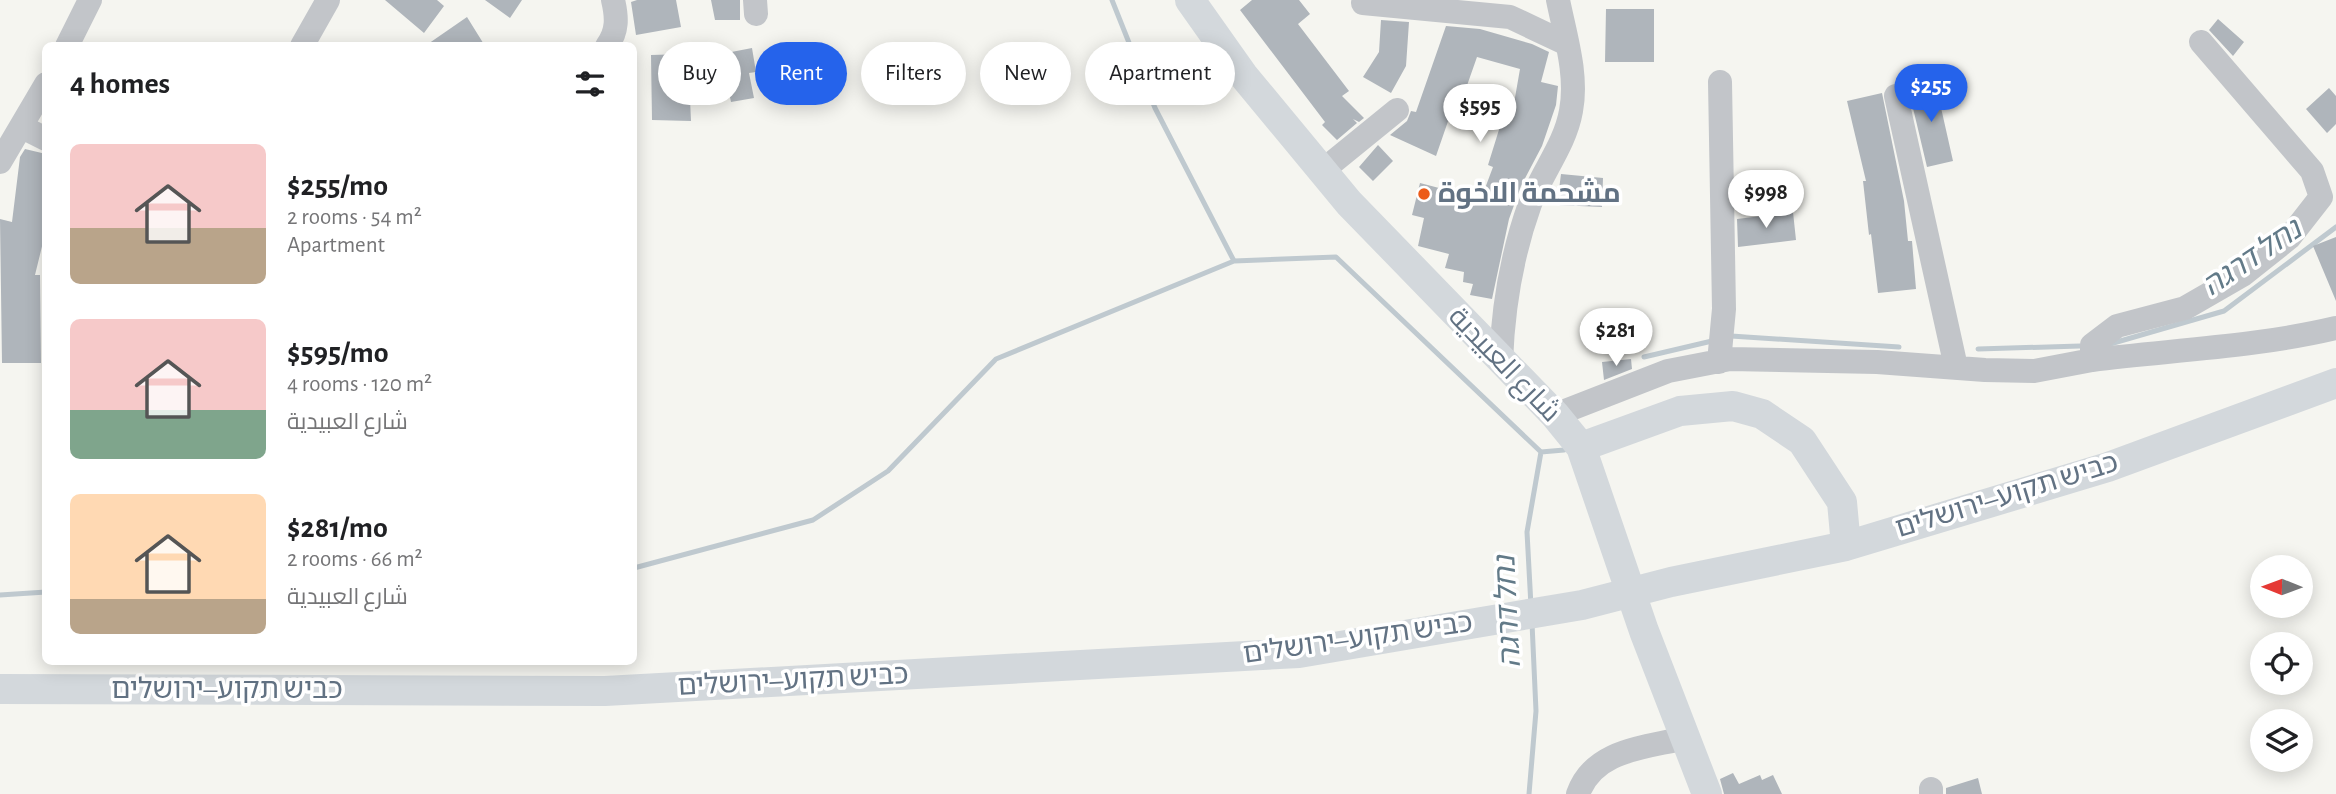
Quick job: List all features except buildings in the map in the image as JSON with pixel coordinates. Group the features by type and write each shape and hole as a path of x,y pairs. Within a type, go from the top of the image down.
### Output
{"main road":[{"name":"شارع العبيدية","path":"1190,0 1243,75 1349,203 1555,415 1581,447 1644,631 1707,794"},
{"name":"כביש תקוע–ירושלים","path":"0,688 605,691 1300,653 1582,605 1671,582 1846,545 2108,467 2336,383"},
{"path":"1581,447 1680,411 1733,406 1762,414 1802,441 1842,502 1846,545"}],"street":[{"path":"69,42 90,0"},
{"path":"304,42 328,0"},
{"path":"610,42 615,34 617,18 614,0"},
{"path":"1501,361 1508,285 1530,203 1564,134 1571,111 1573,87 1558,0"},
{"path":"1363,3 1510,17 1567,44"},
{"path":"2092,360 2092,345 2117,326 2185,308 2244,274 2289,238 2321,197 2312,171 2201,42"},
{"path":"1719,362 1724,309 1720,82"},
{"path":"0,162 42,91"},
{"path":"1896,96 1956,368"},
{"path":"1322,171 1397,110"},
{"path":"22,127 42,137"},
{"path":"1555,415 1668,372 1730,359 1864,362 2034,371 2092,360 2182,349 2238,346 2336,328"},
{"path":"1578,794 1592,770 1608,758 1685,738"}],"waterway":[{"path":"1112,0 1155,108 1234,261"},
{"name":"נחל דרגה","path":"2110,344 2224,311 2336,227"},
{"path":"637,567 813,520 888,471 996,359 1234,261 1336,257 1541,452"},
{"name":"נחל דרגה","path":"1731,336 1899,347"},
{"name":"נחל דרגה","path":"1644,357 1712,341"},
{"name":"נחל דרגה","path":"1978,349 2080,346"},
{"name":"נחל דרגה","path":"1531,606 1527,532 1541,452 1564,450"},
{"path":"0,595 42,592"},
{"name":"נחל דרגה","path":"1529,794 1536,711 1532,623"}],"place":[{"name":"مشحمة الاخوة","path":"1424,194"}]}
